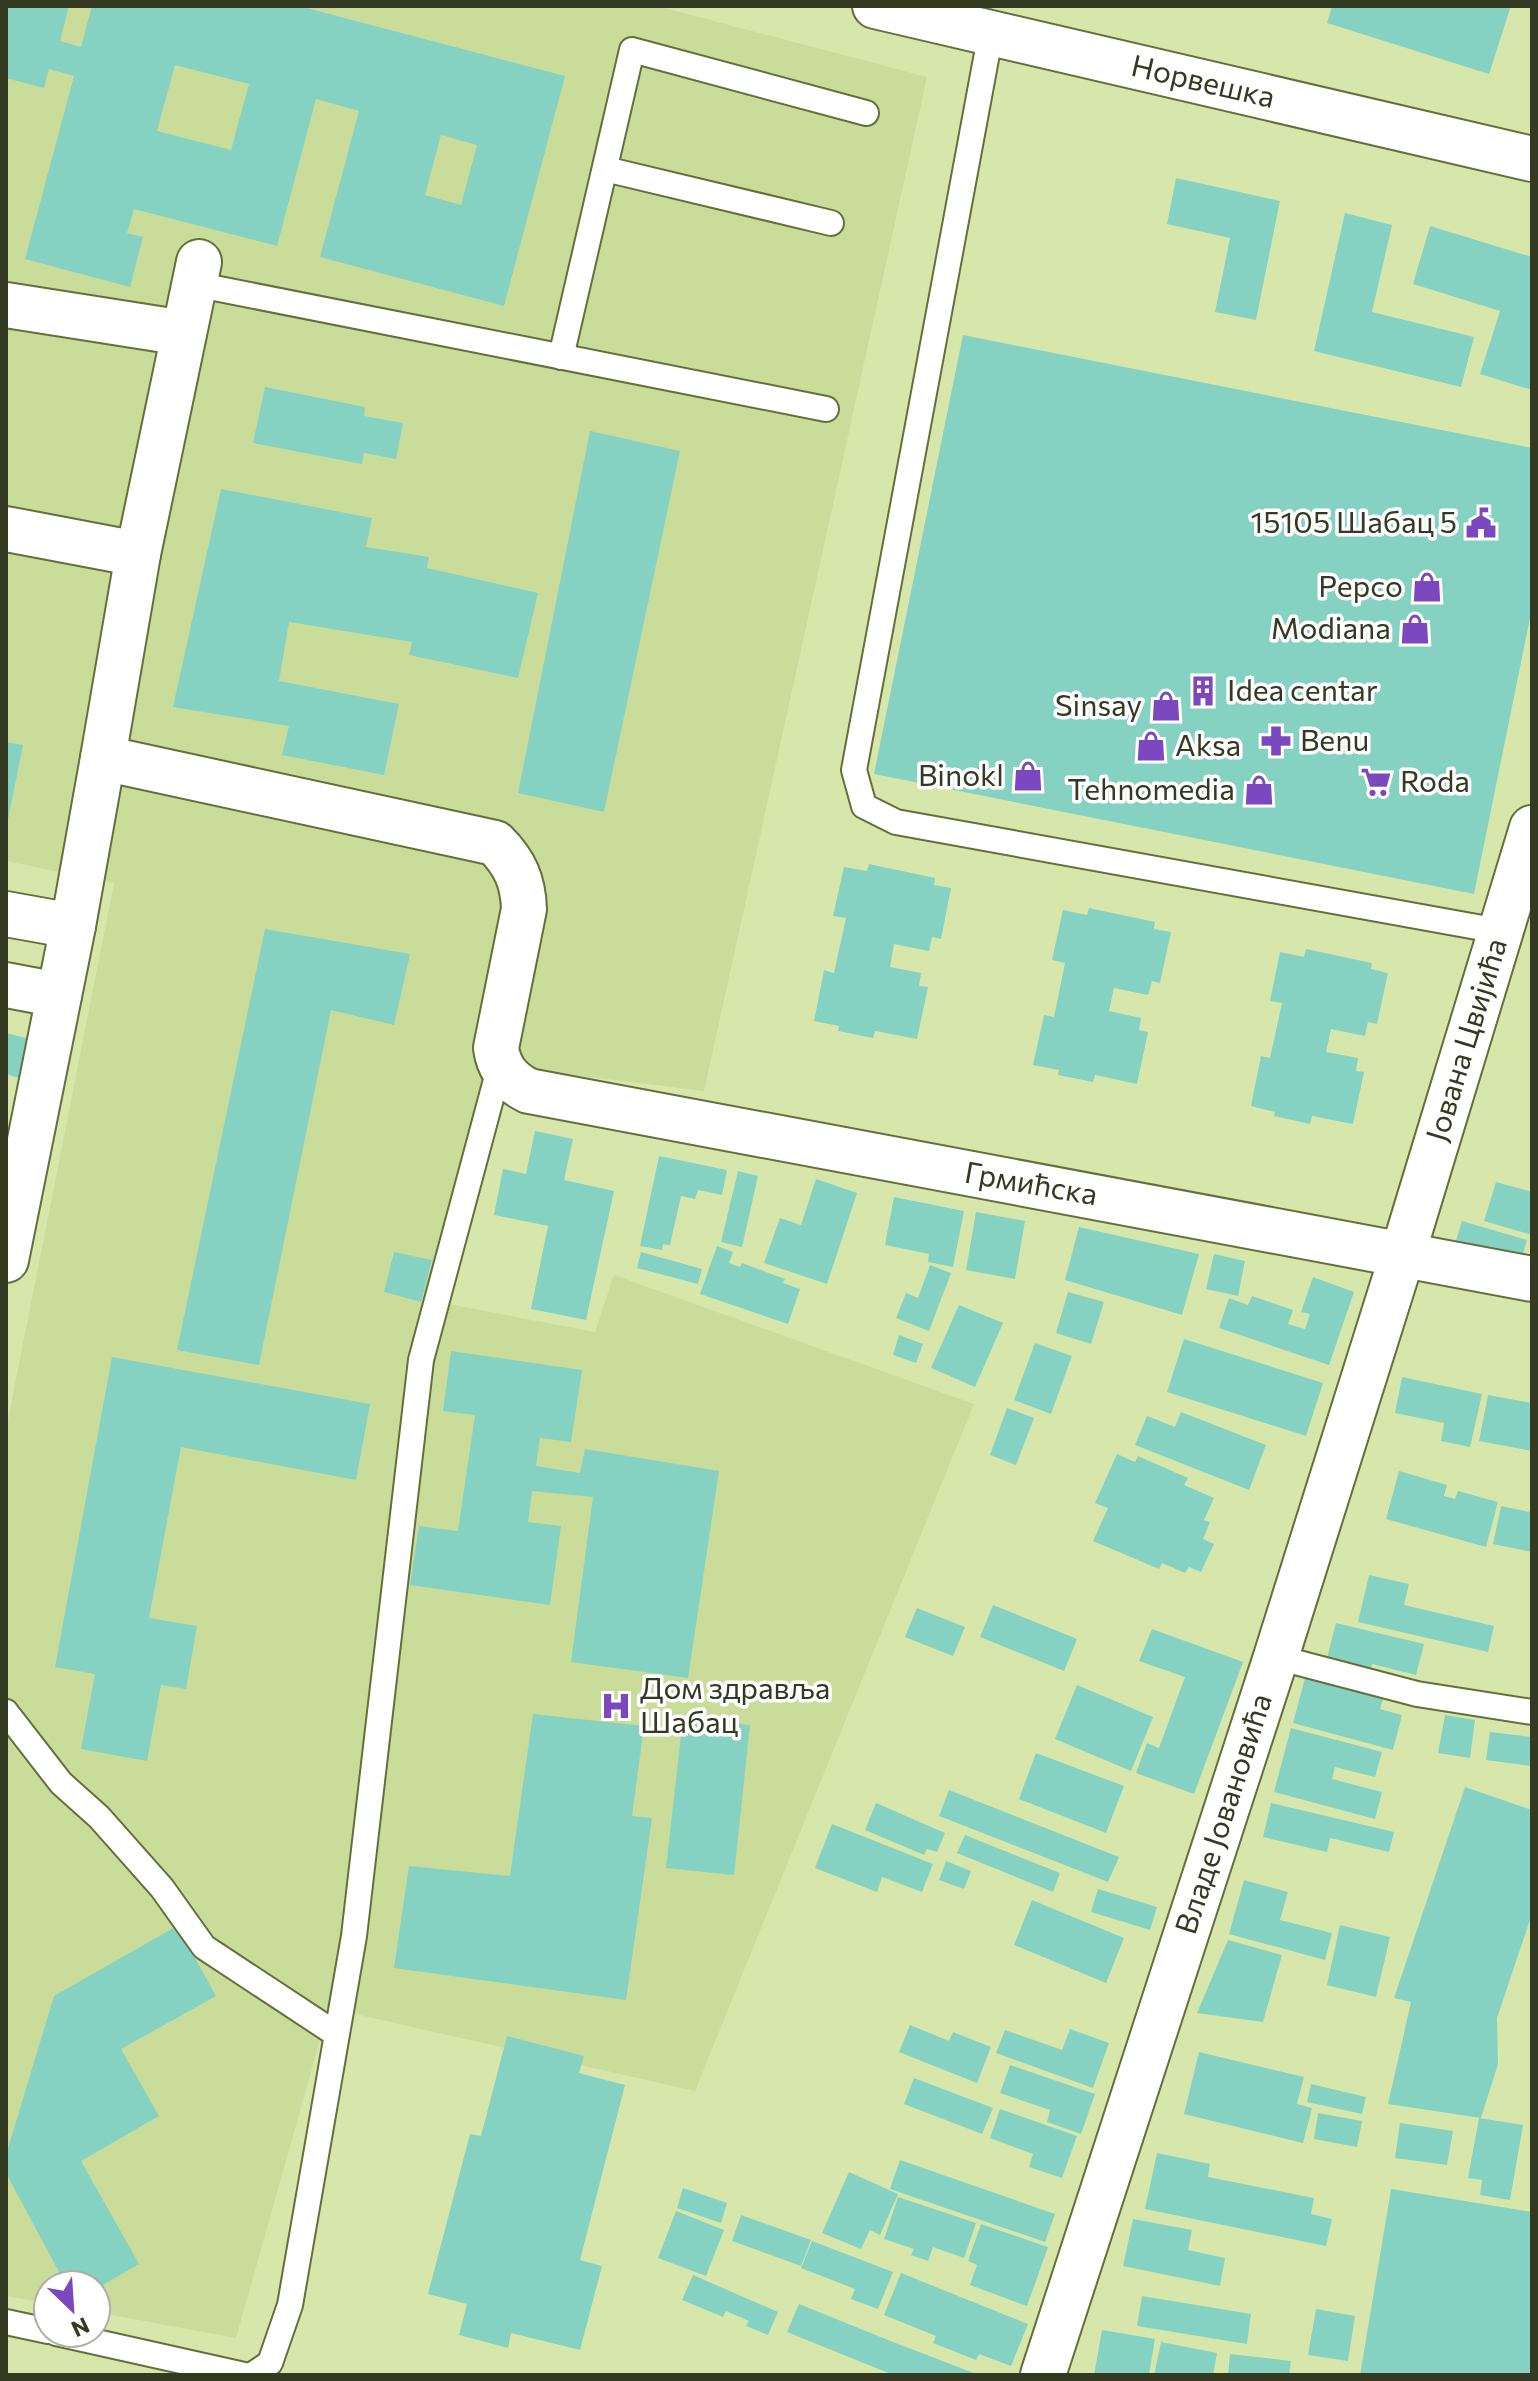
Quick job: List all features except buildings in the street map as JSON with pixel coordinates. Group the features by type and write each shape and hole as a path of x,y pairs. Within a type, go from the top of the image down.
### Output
{"street":[{"name":"Норвешка","path":"875,6 1532,159"},
{"path":"6,1260 73,926 138,554 196,273"},
{"path":"6,305 184,333"},
{"path":"6,529 138,554"},
{"path":"103,758 495,843 518,873 523,891 524,909 496,1048 514,1078"},
{"name":"Јована Цвијића","path":"1403,1253 1532,828"},
{"path":"6,914 73,926"},
{"path":"6,985 59,995"},
{"name":"Грмићска","path":"514,1078 1532,1279"},
{"name":"Владе Јовановића","path":"1043,2375 1276,1657 1403,1253"}],"lane":[{"path":"991,32 854,770 864,806 896,822 1499,931"},
{"path":"561,357 632,50 866,113"},
{"path":"605,169 831,223"},
{"path":"196,273 561,357 826,409"},
{"path":"252,2375 270,2363 290,2305 354,1936 421,1360 514,1078"},
{"path":"1276,1657 1417,1694 1532,1712"},
{"path":"6,1712 61,1783 99,1817 162,1888 204,1947 336,2034"},
{"path":"6,2322 32,2328"},
{"path":"112,2346 244,2375"}],"shaded area":[{"path":"6,6 657,6 927,77 704,1091 500,1066 448,1304 595,1332 614,1275 974,1404 695,2091 329,2008 236,2338 112,2315 112,2269 32,2269 32,2300 6,2296 6,1430 114,883 6,861"}],"place":[{"name":"15105 Шабац 5","path":"1481,523"},
{"name":"Pepco","path":"1427,587"},
{"name":"Modiana","path":"1415,629"},
{"name":"Idea centar","path":"1203,691"},
{"name":"Sinsay","path":"1166,706"},
{"name":"Benu","path":"1276,741"},
{"name":"Aksa","path":"1151,746"},
{"name":"Binokl","path":"1028,776"},
{"name":"Roda","path":"1376,782"},
{"name":"Tehnomedia","path":"1259,790"},
{"name":"Дом здравља Шабац","path":"616,1706"}]}
